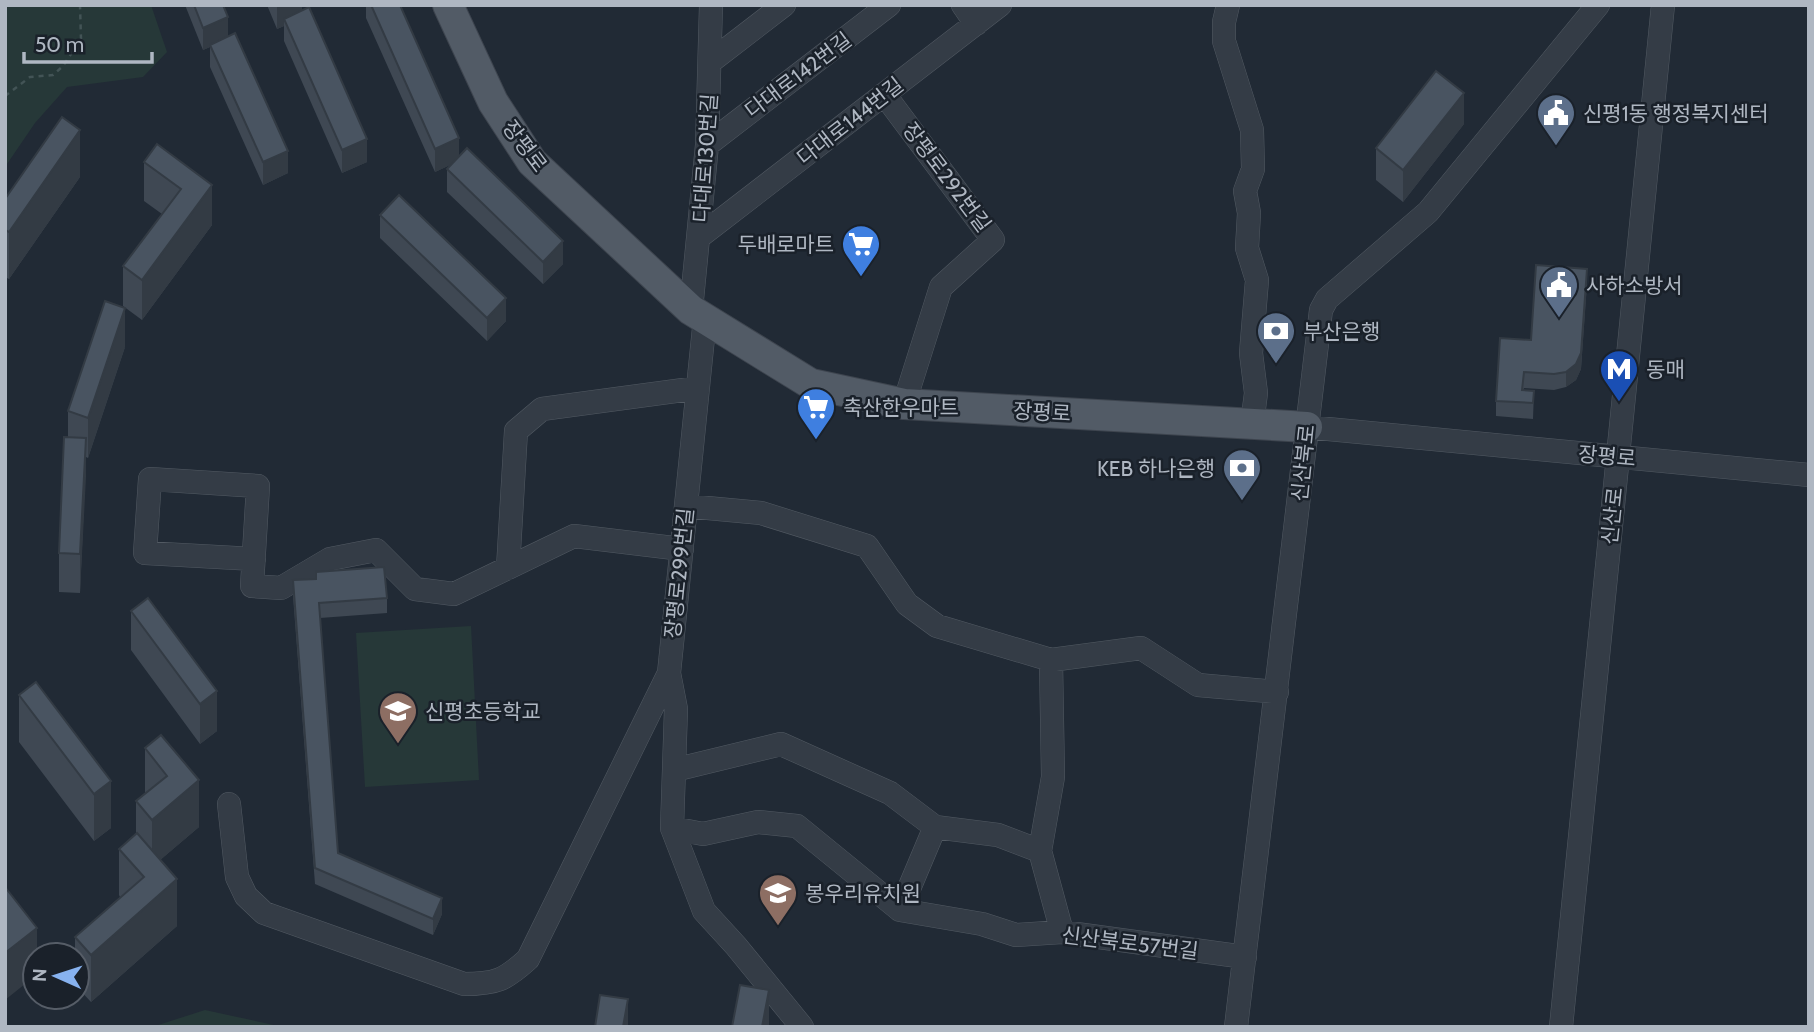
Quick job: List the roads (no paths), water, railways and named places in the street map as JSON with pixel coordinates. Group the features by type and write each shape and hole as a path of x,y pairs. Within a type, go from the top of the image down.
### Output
{"main road":[{"name":"장평로","path":"448,5 493,102 532,162 698,314 811,384 904,404 1307,427"}],"street":[{"name":"다대로130번길","path":"698,314 699,237 707,145 711,5"},
{"path":"710,62 785,5"},
{"name":"다대로142번길","path":"707,145 889,5"},
{"name":"다대로144번길","path":"699,237 884,94 969,14 1000,5"},
{"path":"1228,5 1224,41 1252,130 1253,169 1245,191 1248,213 1247,248 1257,280 1251,353 1255,393 1252,424"},
{"name":"신산북로","path":"1236,1027 1321,310 1327,299 1428,212 1598,5"},
{"name":"신산로","path":"1561,1027 1662,5"},
{"name":"장평로292번길","path":"884,94 993,240 941,287 904,404"},
{"name":"장평로299번길","path":"672,828 676,709 669,673 698,388 698,314"},
{"path":"508,568 516,431 542,410 698,388"},
{"name":"장평로","path":"1307,427 1809,475"},
{"path":"254,559 145,553 150,479 258,485 254,559 252,586 281,588 330,559 376,550 415,589 454,594 574,536 681,549"},
{"path":"686,506 761,513 867,545 907,604 937,626 1051,660 1141,648 1198,685 1277,692"},
{"path":"1051,660 1053,777 1040,851 1062,932"},
{"path":"229,804 237,877 246,896 264,913 464,984 489,984 509,977 528,959 669,673"},
{"path":"674,770 780,744 890,793 935,827 998,835 1040,851"},
{"name":"신산북로57번길","path":"672,828 703,834 758,822 797,826 900,910 982,924 1016,935 1062,932 1245,957"},
{"path":"900,910 935,827"},
{"path":"672,828 704,911 802,1027"}],"place":[{"name":"신평1동 행정복지센터","path":"1556,147"},
{"name":"두배로마트","path":"861,278"},
{"name":"사하소방서","path":"1559,319"},
{"name":"부산은행","path":"1276,365"},
{"name":"동매","path":"1619,403"},
{"name":"축산한우마트","path":"816,441"},
{"name":"KEB 하나은행","path":"1242,502"},
{"name":"신평초등학교","path":"398,745"},
{"name":"봉우리유치원","path":"778,927"}]}
